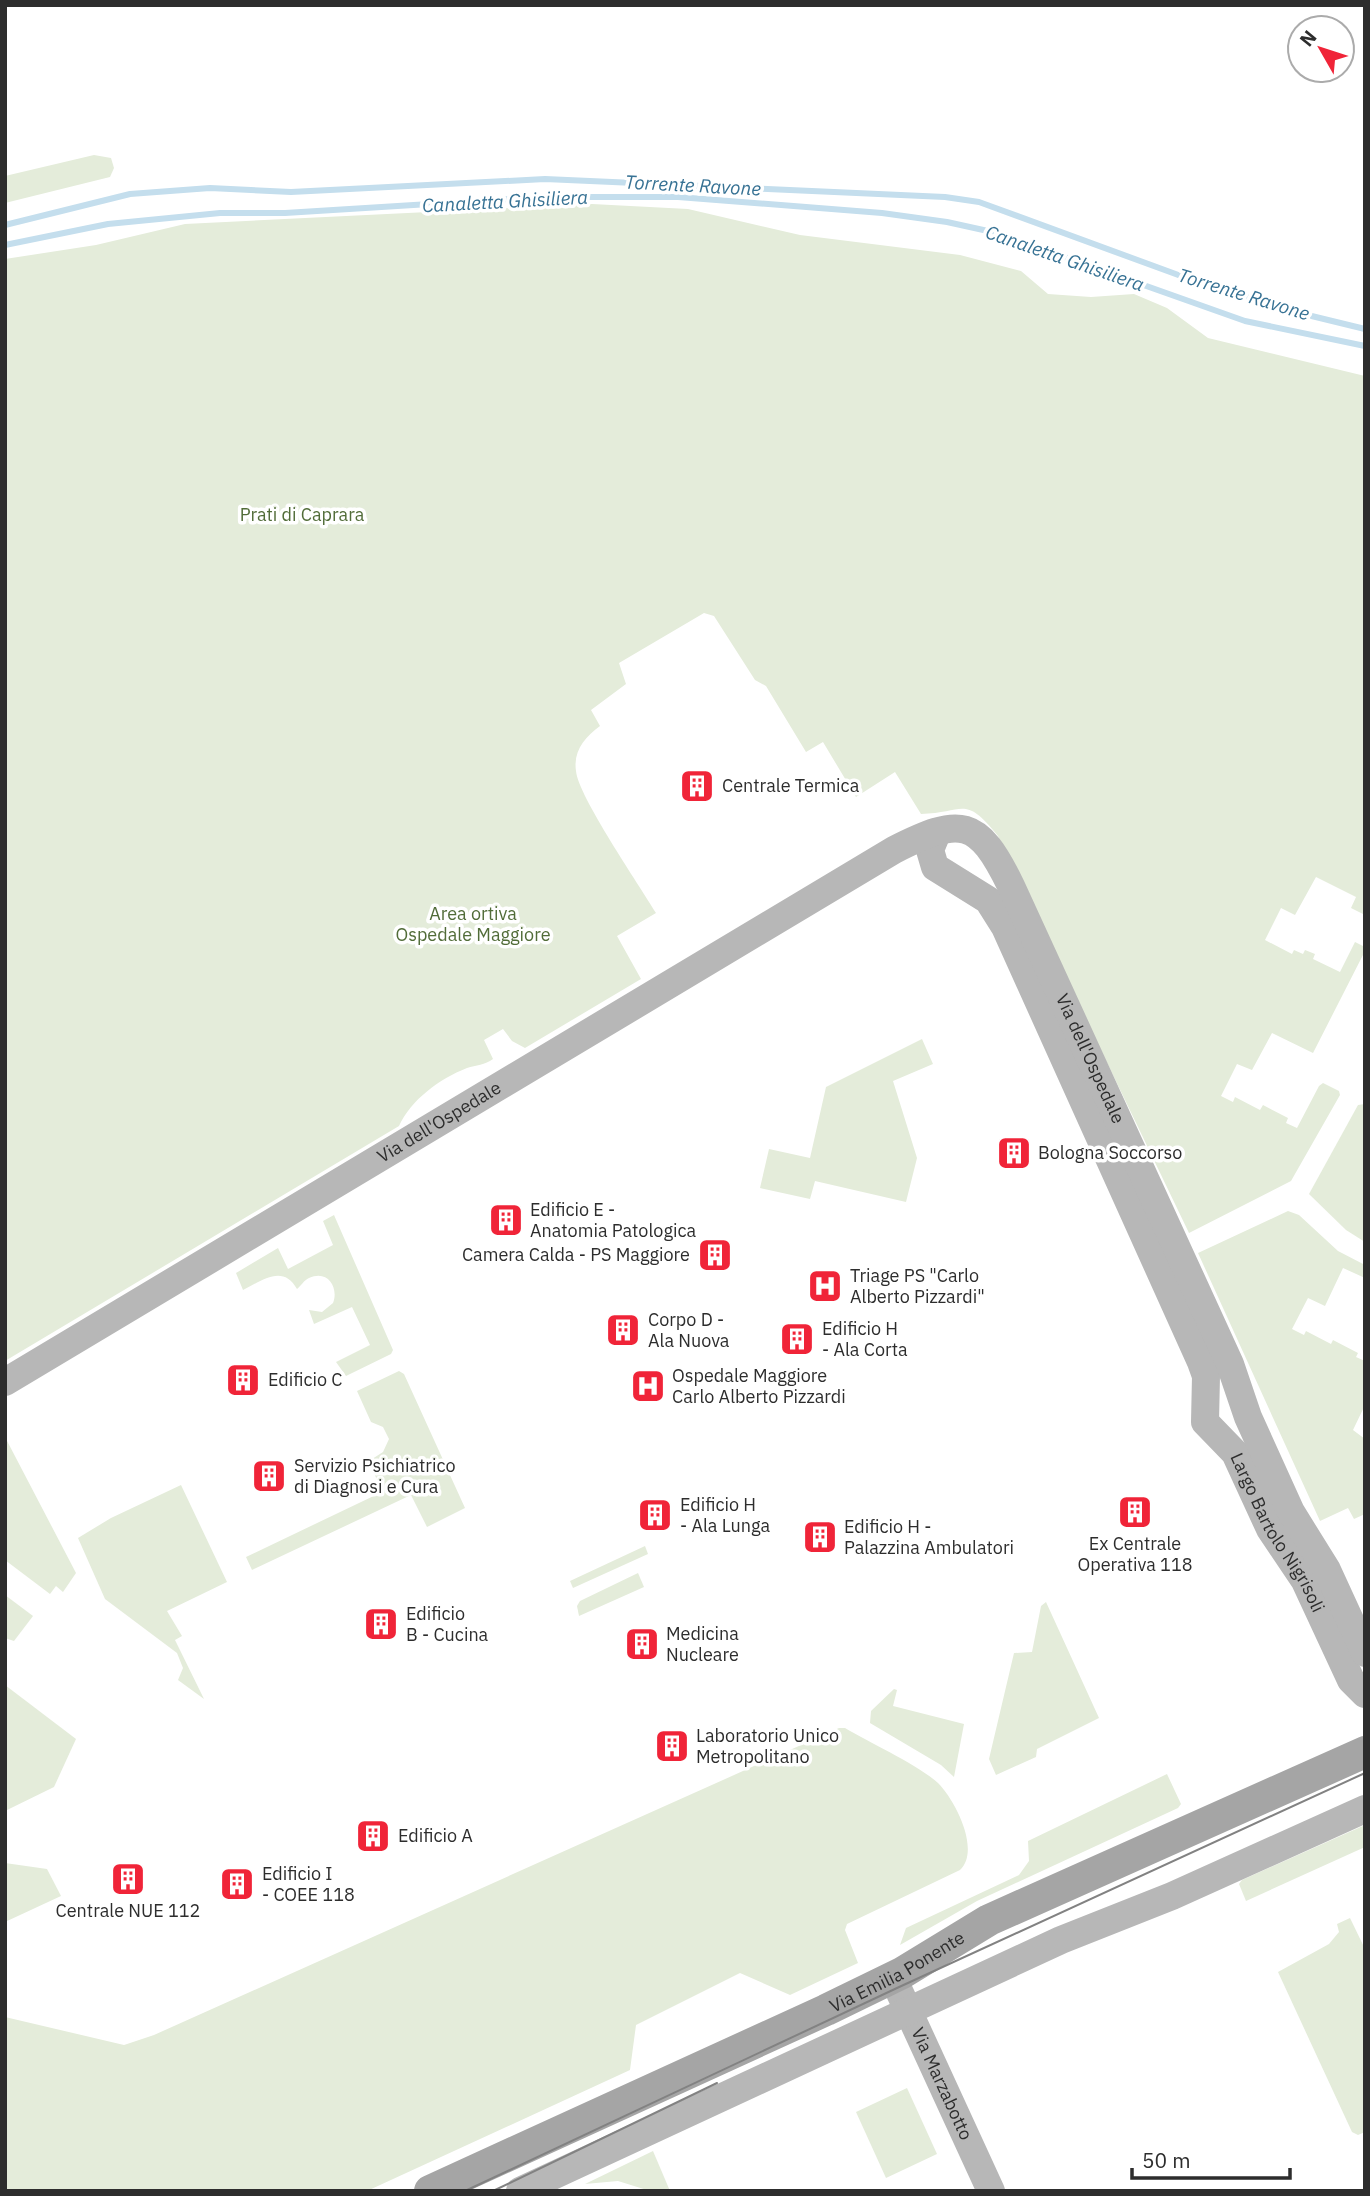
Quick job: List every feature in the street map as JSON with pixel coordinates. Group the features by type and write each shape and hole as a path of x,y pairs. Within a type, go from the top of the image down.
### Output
{"main road":[{"name":"Via Emilia Ponente","path":"430,2191 645,2095 891,1978 989,1920 1365,1752"}],"street":[{"name":"Via dell'Ospedale","path":"5,1382 873,863 913,840 954,827 979,834 993,850 1092,1058 1099,1081 1217,1366"},
{"path":"932,862 932,842 937,833"},
{"name":"Via dell'Ospedale","path":"873,863 913,858 932,862 939,871 988,900 1005,927 1217,1366"},
{"name":"Largo Bartolo Nigrisoli","path":"1217,1366 1203,1413 1210,1430 1235,1453 1270,1530 1305,1581 1351,1680 1365,1694"},
{"name":"Largo Bartolo Nigrisoli","path":"1217,1366 1248,1416 1291,1512 1323,1563 1365,1653"},
{"name":"Via Emilia Ponente","path":"520,2191 908,2009 1092,1926 1172,1896 1365,1809"},
{"name":"Via Marzabotto","path":"891,1978 908,2009 990,2191"}],"green space":[{"path":"94,155 111,158 114,168 110,177 5,203 5,176"},
{"name":"Prati di Caprara","path":"592,204 688,209 800,235 960,255 1021,271 1048,294 1091,297 1134,294 1167,308 1208,338 1365,376 1365,915 1351,908 1356,897 1316,877 1295,915 1281,908 1265,940 1292,954 1294,950 1303,954 1305,950 1315,954 1313,959 1340,972 1355,942 1363,946 1365,951 1313,1053 1272,1033 1252,1070 1237,1064 1221,1096 1233,1102 1235,1097 1260,1110 1263,1105 1288,1118 1286,1123 1297,1128 1319,1086 1323,1083 1339,1091 1340,1095 1291,1181 1189,1233 998,836 970,810 921,814 895,772 856,797 823,742 806,752 766,686 755,680 714,616 704,613 619,663 626,684 591,710 600,726 585,740 576,757 579,783 587,800 656,913 617,936 641,979 525,1048 512,1041 503,1029 484,1040 493,1059 467,1068 436,1084 418,1099 399,1126 5,1361 5,259 96,245 185,224"},
{"path":"922,1039 933,1064 893,1081 917,1158 906,1202 815,1181 810,1199 760,1188 769,1149 810,1158 826,1087"},
{"path":"1365,1104 1365,1242 1346,1230 1309,1194 1358,1105"},
{"path":"1288,1211 1299,1215 1338,1251 1365,1265 1365,1278 1343,1268 1325,1306 1308,1298 1292,1329 1304,1335 1306,1331 1331,1344 1333,1340 1358,1353 1356,1357 1365,1361 1365,1405 1353,1430 1365,1439 1365,1514 1354,1519 1348,1508 1320,1521 1198,1253"},
{"path":"334,1215 393,1350 391,1354 346,1376 336,1362 370,1345 352,1307 314,1324 309,1310 322,1312 333,1303 333,1286 327,1278 316,1276 307,1279 297,1289 285,1277 272,1276 243,1290 236,1273 278,1248 288,1269 333,1245 323,1221"},
{"path":"399,1371 404,1374 465,1508 427,1527 411,1495 252,1570 246,1557 382,1492 369,1461 383,1452 389,1439 383,1427 371,1422 357,1391"},
{"path":"5,1437 76,1573 63,1592 56,1586 50,1594 5,1560"},
{"path":"181,1485 227,1582 167,1611 182,1636 175,1640 204,1699 178,1680 183,1668 177,1653 105,1599 78,1538 111,1518"},
{"path":"645,1546 648,1554 573,1588 570,1581"},
{"path":"638,1573 644,1587 579,1616 577,1606 580,1601"},
{"path":"5,1595 33,1616 14,1641 5,1638"},
{"path":"1046,1602 1099,1718 1037,1749 1036,1757 996,1775 989,1759 1014,1653 1032,1652 1041,1606"},
{"path":"5,1685 76,1739 54,1787 5,1811"},
{"path":"894,1689 897,1690 893,1706 964,1724 954,1777 941,1765 870,1723 871,1711"},
{"path":"839,1728 845,1728 893,1754 938,1783 958,1813 967,1838 968,1850 966,1861 960,1870 847,1924 845,1930 858,1963 790,1995 740,1973 636,2025 630,2070 367,2191 5,2191 5,2017 124,2045 154,2035"},
{"path":"1167,1774 1181,1804 1178,1808 977,1901 900,1945 906,1928 1019,1875 1029,1861 1028,1841"},
{"path":"1365,1825 1365,1847 1246,1901 1239,1884 1242,1880"},
{"path":"5,1863 47,1869 61,1896 5,1922"},
{"path":"1350,1918 1365,1949 1365,2132 1358,2135 1352,2132 1278,1972 1329,1944 1339,1932 1337,1924"},
{"path":"907,2088 937,2154 886,2178 856,2112"},
{"path":"653,2151 670,2191 650,2191 618,2181 585,2184"}],"waterway":[{"name":"Torrente Ravone","path":"5,225 130,194 210,188 291,192 545,179 945,197 979,202 1192,280 1287,310 1365,329"},
{"name":"Canaletta Ghisiliera","path":"5,245 108,224 220,213 285,213 544,197 678,197 882,213 947,222 997,233 1245,321 1365,346"}],"tram line":[{"path":"465,2191 897,1988 1365,1773"},
{"path":"493,2191 717,2083"}],"place":[{"name":"Centrale Termica","path":"697,786"},
{"name":"Bologna Soccorso","path":"1014,1153"},
{"name":"Edificio E - Anatomia Patologica","path":"506,1220"},
{"name":"Camera Calda - PS Maggiore","path":"715,1255"},
{"name":"Triage PS \"Carlo Alberto Pizzardi\"","path":"825,1286"},
{"name":"Corpo D - Ala Nuova","path":"623,1330"},
{"name":"Edificio H - Ala Corta","path":"797,1339"},
{"name":"Edificio C","path":"243,1380"},
{"name":"Ospedale Maggiore Carlo Alberto Pizzardi","path":"648,1386"},
{"name":"Servizio Psichiatrico di Diagnosi e Cura","path":"269,1476"},
{"name":"Ex Centrale Operativa 118","path":"1135,1512"},
{"name":"Edificio H - Ala Lunga","path":"655,1515"},
{"name":"Edificio H - Palazzina Ambulatori","path":"820,1537"},
{"name":"Edificio B - Cucina","path":"381,1624"},
{"name":"Medicina Nucleare","path":"642,1644"},
{"name":"Laboratorio Unico Metropolitano","path":"672,1746"},
{"name":"Edificio A","path":"373,1836"},
{"name":"Centrale NUE 112","path":"128,1879"},
{"name":"Edificio I - COEE 118","path":"237,1884"}],"park label":[{"name":"Area ortiva Ospedale Maggiore","path":"473,924"}]}
